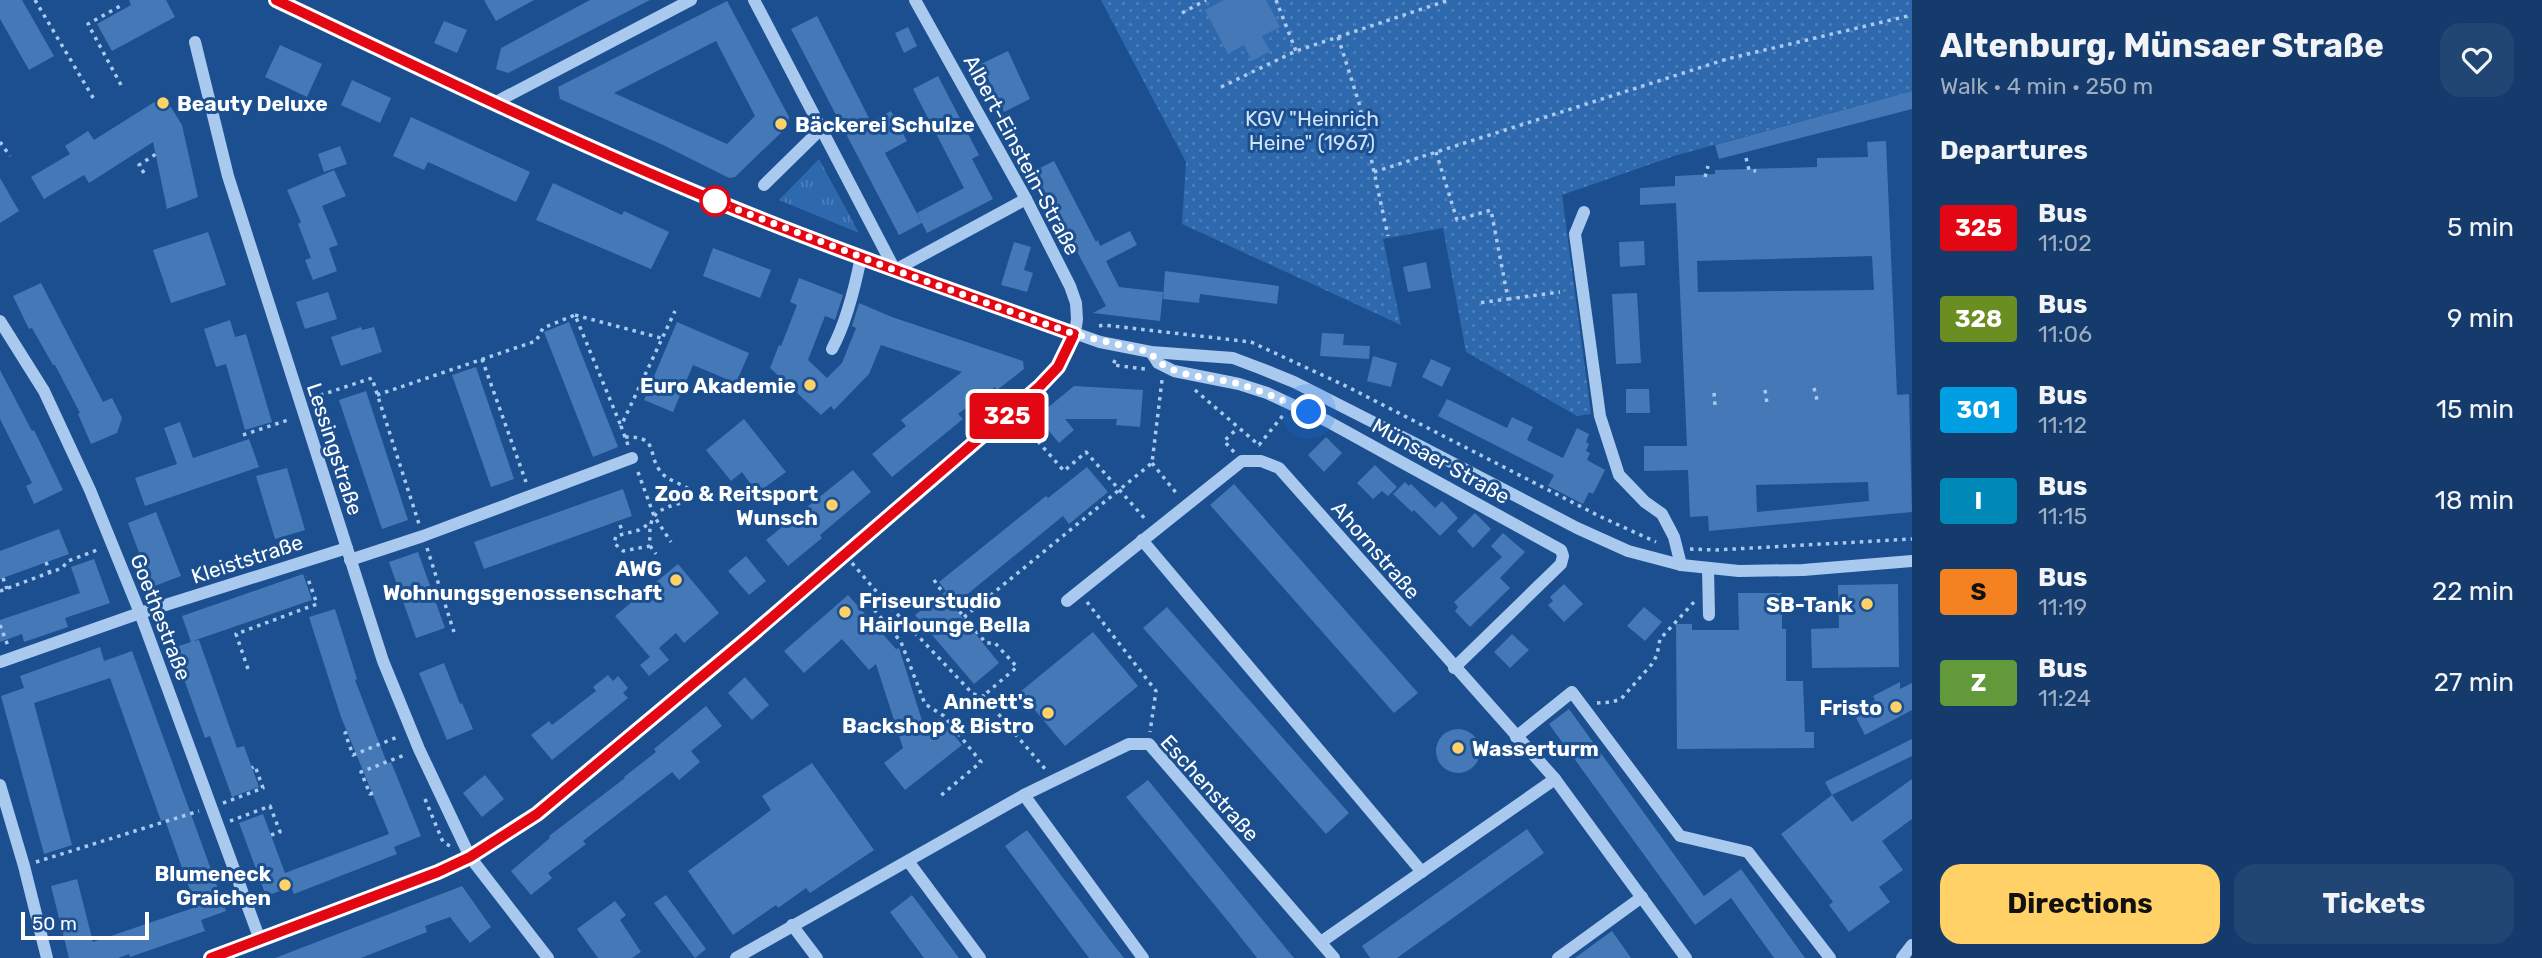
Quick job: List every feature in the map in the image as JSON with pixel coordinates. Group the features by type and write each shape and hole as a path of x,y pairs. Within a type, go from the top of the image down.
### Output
{"street":[{"name":"Münsaer Straße","path":"276,0 494,103 715,201 895,270 1074,334 1150,352 1233,358 1294,382 1577,528 1628,551 1681,565 1739,570 1803,570 1912,561"},
{"path":"494,103 691,0"},
{"path":"754,0 895,270 1026,199"},
{"name":"Albert-Einstein-Straße","path":"915,0 1026,199 1070,286 1076,303 1074,334"},
{"name":"Lessingstraße","path":"195,42 228,176 383,661 419,749 470,857 548,958"},
{"path":"764,185 822,128"},
{"path":"1584,212 1575,234 1600,416 1619,475 1645,502 1662,514 1674,537 1681,565"},
{"path":"832,349 852,295 861,257"},
{"name":"Goethestraße","path":"0,321 44,391 90,490 140,613 260,940"},
{"path":"211,958 438,872 470,857 537,814 749,637 1012,411 1058,367 1074,334"},
{"name":"Münsaer Straße","path":"1150,352 1168,371 1239,384 1327,421 1561,550 1561,564 1454,668"},
{"name":"Kleiststraße","path":"6,660 302,561 348,554 423,536 632,458"},
{"path":"1067,601 1242,461 1261,461 1279,468"},
{"name":"Ahornstraße","path":"1279,468 1555,779 1686,958"},
{"path":"1142,540 1422,872"},
{"path":"1708,568 1709,615"},
{"path":"1516,737 1572,692 1680,836 1748,852 1830,958"},
{"name":"Eschenstraße","path":"736,958 1024,795 1129,744 1149,744 1334,958"},
{"path":"1321,942 1555,779"},
{"path":"0,785 47,958"},
{"path":"1024,795 1143,958"},
{"path":"908,861 980,958"},
{"path":"1558,958 1642,897"},
{"path":"792,925 817,958"},
{"path":"1902,958 1912,945"}],"path":[{"path":"36,0 95,102"},
{"path":"1182,13 1206,0"},
{"path":"1276,0 1296,51"},
{"path":"1221,88 1296,51 1449,0"},
{"path":"121,85 88,24 122,5"},
{"path":"1374,172 1727,60 1912,15"},
{"path":"1338,37 1359,103 1388,236"},
{"path":"0,142 10,156"},
{"path":"1436,152 1457,220 1491,210 1508,299"},
{"path":"144,173 139,165 156,154"},
{"path":"1746,158 1749,170 1756,171"},
{"path":"1704,177 1708,166"},
{"path":"1478,303 1560,292"},
{"path":"621,426 674,311"},
{"path":"377,395 536,341 542,328 575,315 662,338"},
{"path":"575,315 621,426 654,516 671,542"},
{"path":"482,359 531,495"},
{"path":"964,617 1152,463 1168,371 1259,445 1279,468"},
{"path":"243,435 372,378 454,632"},
{"path":"1814,388 1817,400"},
{"path":"1765,390 1767,403"},
{"path":"1714,393 1715,405"},
{"path":"1259,445 1291,404"},
{"path":"1012,411 1064,471 1086,452 1154,530"},
{"path":"1238,428 1224,441 1242,461"},
{"path":"625,437 638,436 649,444 659,469 665,476 689,489 691,496 688,500 661,509 649,524 639,530 616,536 614,543 623,551 650,546"},
{"path":"1152,463 1186,505"},
{"path":"649,524 650,546 656,554"},
{"path":"620,525 623,533"},
{"path":"1677,548 1716,550 1912,539"},
{"path":"0,591 62,569 68,561 112,545"},
{"path":"844,553 881,598 972,694 983,696 1055,780"},
{"path":"248,669 236,634 317,604 302,561"},
{"path":"46,562 50,573"},
{"path":"3,578 7,589"},
{"path":"934,580 943,593"},
{"path":"1581,703 1621,699 1652,664 1660,639 1708,587"},
{"path":"1078,592 1156,691 1149,744"},
{"path":"881,598 872,607 901,642 925,704 944,716 981,762 939,797"},
{"path":"954,605 986,643 995,643 1017,667 983,696"},
{"path":"0,625 6,660"},
{"path":"347,732 345,733 353,755 412,731"},
{"path":"373,793 370,794 361,772 419,749"},
{"path":"24,866 263,788 255,766 251,768"},
{"path":"219,825 270,806 280,832 271,835"}],"green space":[{"name":"KGV \"Heinrich Heine\" (1967)","path":"1101,0 1912,0 1912,91 1674,156 1562,195 1591,414 1577,416 1466,352 1443,228 1383,239 1401,325 1182,224 1186,162"},
{"path":"819,159 859,233 779,200"}],"building":[{"path":"0,0 22,0 54,56 29,70 0,19"},
{"path":"129,0 166,0 175,17 112,51 97,24 131,5"},
{"path":"484,0 534,0 496,21"},
{"path":"590,0 650,0 508,73 496,69 501,48"},
{"path":"1224,0 1266,0 1280,27 1262,36 1270,51 1252,61 1244,45 1228,54 1205,10"},
{"path":"727,1 789,117 787,127 735,177 729,178 560,99 558,87","holes":["716,41 755,116 727,144 614,93"]},
{"path":"817,16 871,122 891,111 907,141 885,153 922,223 899,235 791,29"},
{"path":"444,21 467,30 457,53 434,43"},
{"path":"908,27 917,46 904,53 895,33"},
{"path":"280,45 322,64 307,97 265,77"},
{"path":"1008,51 1030,99 1004,112 981,64"},
{"path":"938,76 979,155 972,159 993,199 927,233 917,213 964,188 913,89"},
{"path":"352,80 391,98 380,123 341,105"},
{"path":"1912,91 1912,109 1719,159 1715,145"},
{"path":"164,96 182,125 198,197 167,209 153,142 89,183 84,175 44,199 31,177 70,154 65,146 88,131 94,140"},
{"path":"411,117 530,172 516,202 428,162 424,170 393,156"},
{"path":"1886,141 1897,395 1909,394 1912,512 1709,531 1708,516 1690,517 1688,470 1644,471 1644,446 1687,446 1676,203 1640,205 1640,188 1675,186 1675,176 1715,174 1715,170 1817,167 1817,158 1868,157 1867,142","holes":["1872,256 1874,290 1698,292 1697,261","1868,482 1869,501 1757,512 1756,485"]},
{"path":"340,146 347,164 324,172 318,154"},
{"path":"1054,161 1100,246 1130,231 1137,245 1106,261 1119,287 1163,292 1160,321 1093,313 1106,306 1034,171"},
{"path":"334,170 346,196 322,206 338,245 329,248 337,271 313,280 305,260 311,258 298,224 301,222 287,190"},
{"path":"0,178 19,211 0,223"},
{"path":"553,183 622,215 624,211 669,232 651,269 536,220"},
{"path":"208,232 226,285 171,303 153,250"},
{"path":"1644,241 1645,265 1620,267 1619,242"},
{"path":"1014,242 1031,247 1024,270 1033,273 1027,292 1001,285"},
{"path":"713,248 771,270 760,298 703,276"},
{"path":"1426,262 1431,288 1408,292 1403,267"},
{"path":"1165,271 1279,286 1277,304 1200,294 1199,303 1163,299"},
{"path":"799,278 843,295 835,320 825,316 808,360 827,378 842,363 856,328 852,326 859,303 892,317 1023,361 1024,369 997,390 995,387 958,414 963,419 892,477 872,454 906,426 901,420 962,372 881,345 869,374 834,410 831,406 821,415 770,368 797,305 790,302"},
{"path":"41,283 103,402 112,398 122,418 117,433 91,444 78,414 80,413 55,365 32,328 29,329 13,296"},
{"path":"328,292 337,319 305,329 296,302"},
{"path":"1637,293 1641,363 1616,364 1612,294"},
{"path":"230,320 235,337 246,334 272,422 245,430 226,364 216,367 204,329"},
{"path":"569,322 618,447 593,457 544,332"},
{"path":"677,322 749,353 736,383 693,365 673,412 644,400"},
{"path":"361,327 362,330 374,327 382,352 341,366 331,337"},
{"path":"1322,333 1344,334 1343,345 1370,346 1369,359 1320,356"},
{"path":"1373,356 1397,363 1391,387 1367,381"},
{"path":"1431,359 1451,368 1442,387 1422,377"},
{"path":"476,367 514,479 491,487 452,375"},
{"path":"0,370 32,431 34,430 63,490 34,504 26,486 32,483 0,419"},
{"path":"1074,386 1143,390 1140,427 1116,425 1117,419 1065,419 1074,430 1059,443 1039,419 1034,419"},
{"path":"1626,389 1649,389 1650,413 1626,413"},
{"path":"366,391 408,520 382,529 339,400"},
{"path":"1447,399 1507,428 1512,417 1533,427 1527,440 1563,458 1577,428 1589,434 1586,451 1590,453 1587,460 1605,470 1593,494 1589,492 1583,504 1548,486 1554,475 1438,416"},
{"path":"744,419 786,472 757,493 742,472 731,481 706,450"},
{"path":"180,422 193,458 249,439 259,467 145,506 135,478 177,464 164,428"},
{"path":"1326,437 1342,453 1324,472 1308,455"},
{"path":"1375,465 1397,487 1388,496 1382,491 1373,499 1357,483"},
{"path":"1087,467 1108,492 1069,524 1063,516 953,606 999,663 974,684 915,615 946,591 939,582 1046,496 1048,498"},
{"path":"287,468 305,530 275,539 256,476"},
{"path":"853,470 871,492 788,566 766,540"},
{"path":"1405,482 1409,486 1411,484 1435,508 1442,501 1458,518 1440,536 1393,494"},
{"path":"1234,484 1418,693 1394,713 1210,505"},
{"path":"623,489 632,516 484,569 474,542"},
{"path":"156,512 181,576 152,587 128,523"},
{"path":"1475,513 1491,529 1473,548 1457,531"},
{"path":"59,529 69,554 0,579 0,551"},
{"path":"1503,533 1525,552 1500,578 1510,588 1470,627 1455,611 1458,607 1454,602 1502,557 1491,546"},
{"path":"418,552 445,628 416,638 389,562"},
{"path":"746,556 766,581 749,595 728,571"},
{"path":"94,559 110,603 65,618 68,627 24,642 22,634 0,642 0,620 80,593 71,567"},
{"path":"678,564 719,613 684,643 676,633 659,648 669,660 649,676 640,665 650,657 615,616"},
{"path":"303,574 312,600 193,641 199,640 237,748 244,746 259,787 232,797 210,736 205,738 173,648 191,642 182,616"},
{"path":"1564,584 1583,604 1564,622 1548,605 1553,601 1550,597"},
{"path":"1898,584 1899,667 1812,668 1811,629 1839,628 1838,585"},
{"path":"1738,593 1782,593 1782,629 1786,629 1786,681 1803,681 1805,732 1814,732 1814,748 1677,749 1676,624 1692,624 1692,630 1739,630"},
{"path":"848,595 896,649 899,648 925,730 940,718 962,745 905,790 884,763 903,748 876,664 869,670 842,639 804,673 784,651"},
{"path":"1167,607 1349,813 1326,834 1143,628"},
{"path":"1644,607 1662,622 1645,641 1627,626"},
{"path":"335,609 357,679 355,680 387,763 391,762 421,836 394,847 397,854 294,894 291,887 266,896 239,823 263,814 285,873 389,834 341,717 309,617"},
{"path":"1093,632 1138,686 1065,746 1020,692"},
{"path":"1512,634 1529,650 1510,668 1494,652"},
{"path":"100,647 104,661 132,651 226,911 201,920 205,931 130,957 129,954 118,958 69,958 51,886 77,879 93,942 196,907 165,820 161,821 110,678 34,703 72,845 44,854 1,696 24,688 20,676"},
{"path":"444,663 473,729 447,740 419,673"},
{"path":"608,675 613,681 618,676 628,688 623,693 628,698 552,760 531,735 549,721 552,725 596,691 593,687"},
{"path":"745,677 769,705 752,720 728,693"},
{"path":"1900,682 1900,689 1912,683 1912,710 1865,735 1853,712 1875,700 1873,696"},
{"path":"706,706 722,726 691,751 700,762 679,780 672,772 583,841 586,844 548,873 552,878 531,895 511,871 550,838 549,836 656,752 654,749"},
{"path":"1569,709 1704,896 1741,869 1805,958 1774,958 1731,898 1695,925 1549,724"},
{"name":"Wasserturm","path":"1458,729 1473,736 1480,751 1473,766 1458,773 1443,766 1436,751 1443,736"},
{"path":"1912,739 1912,756 1832,795 1825,782"},
{"path":"812,763 874,850 810,893 806,888 733,935 688,871 771,810 762,796"},
{"path":"485,775 504,799 482,817 463,793"},
{"path":"1912,779 1912,819 1882,841 1903,870 1879,887 1890,902 1849,932 1829,905 1833,902 1781,834 1832,795 1852,822"},
{"path":"1148,780 1294,958 1257,958 1126,797"},
{"path":"1527,829 1544,853 1397,958 1370,958 1362,946"},
{"path":"1027,830 1124,958 1089,958 1005,846"},
{"path":"462,886 491,927 470,943 450,917 425,926 427,932 361,958 275,958"},
{"path":"666,895 706,949 695,958 654,903"},
{"path":"912,895 959,958 924,958 890,912"},
{"path":"615,901 626,915 620,920 641,952 632,958 598,958 577,929"},
{"path":"1612,931 1631,958 1575,958 1598,941"}],"bus line":[{"name":"325","path":"211,958 438,872 470,857 537,814 749,637 1026,399 1058,367 1074,334 895,270 715,201 494,103 276,0"}],"place":[{"name":"Beauty Deluxe","path":"163,103"},
{"name":"Bäckerei Schulze","path":"781,124"},
{"name":"Euro Akademie","path":"810,385"},
{"name":"Zoo & Reitsport Wunsch","path":"832,505"},
{"name":"AWG Wohnungsgenossenschaft","path":"676,580"},
{"name":"SB-Tank","path":"1867,604"},
{"name":"Friseurstudio Hairlounge Bella","path":"845,612"},
{"name":"Fristo","path":"1896,707"},
{"name":"Annett's Backshop & Bistro","path":"1048,713"},
{"name":"Wasserturm","path":"1458,748"},
{"name":"Blumeneck Graichen","path":"285,885"}],"route":[{"path":"715,201 895,270 1074,334 1150,352 1158,363 1174,371 1239,384 1309,412"}]}
